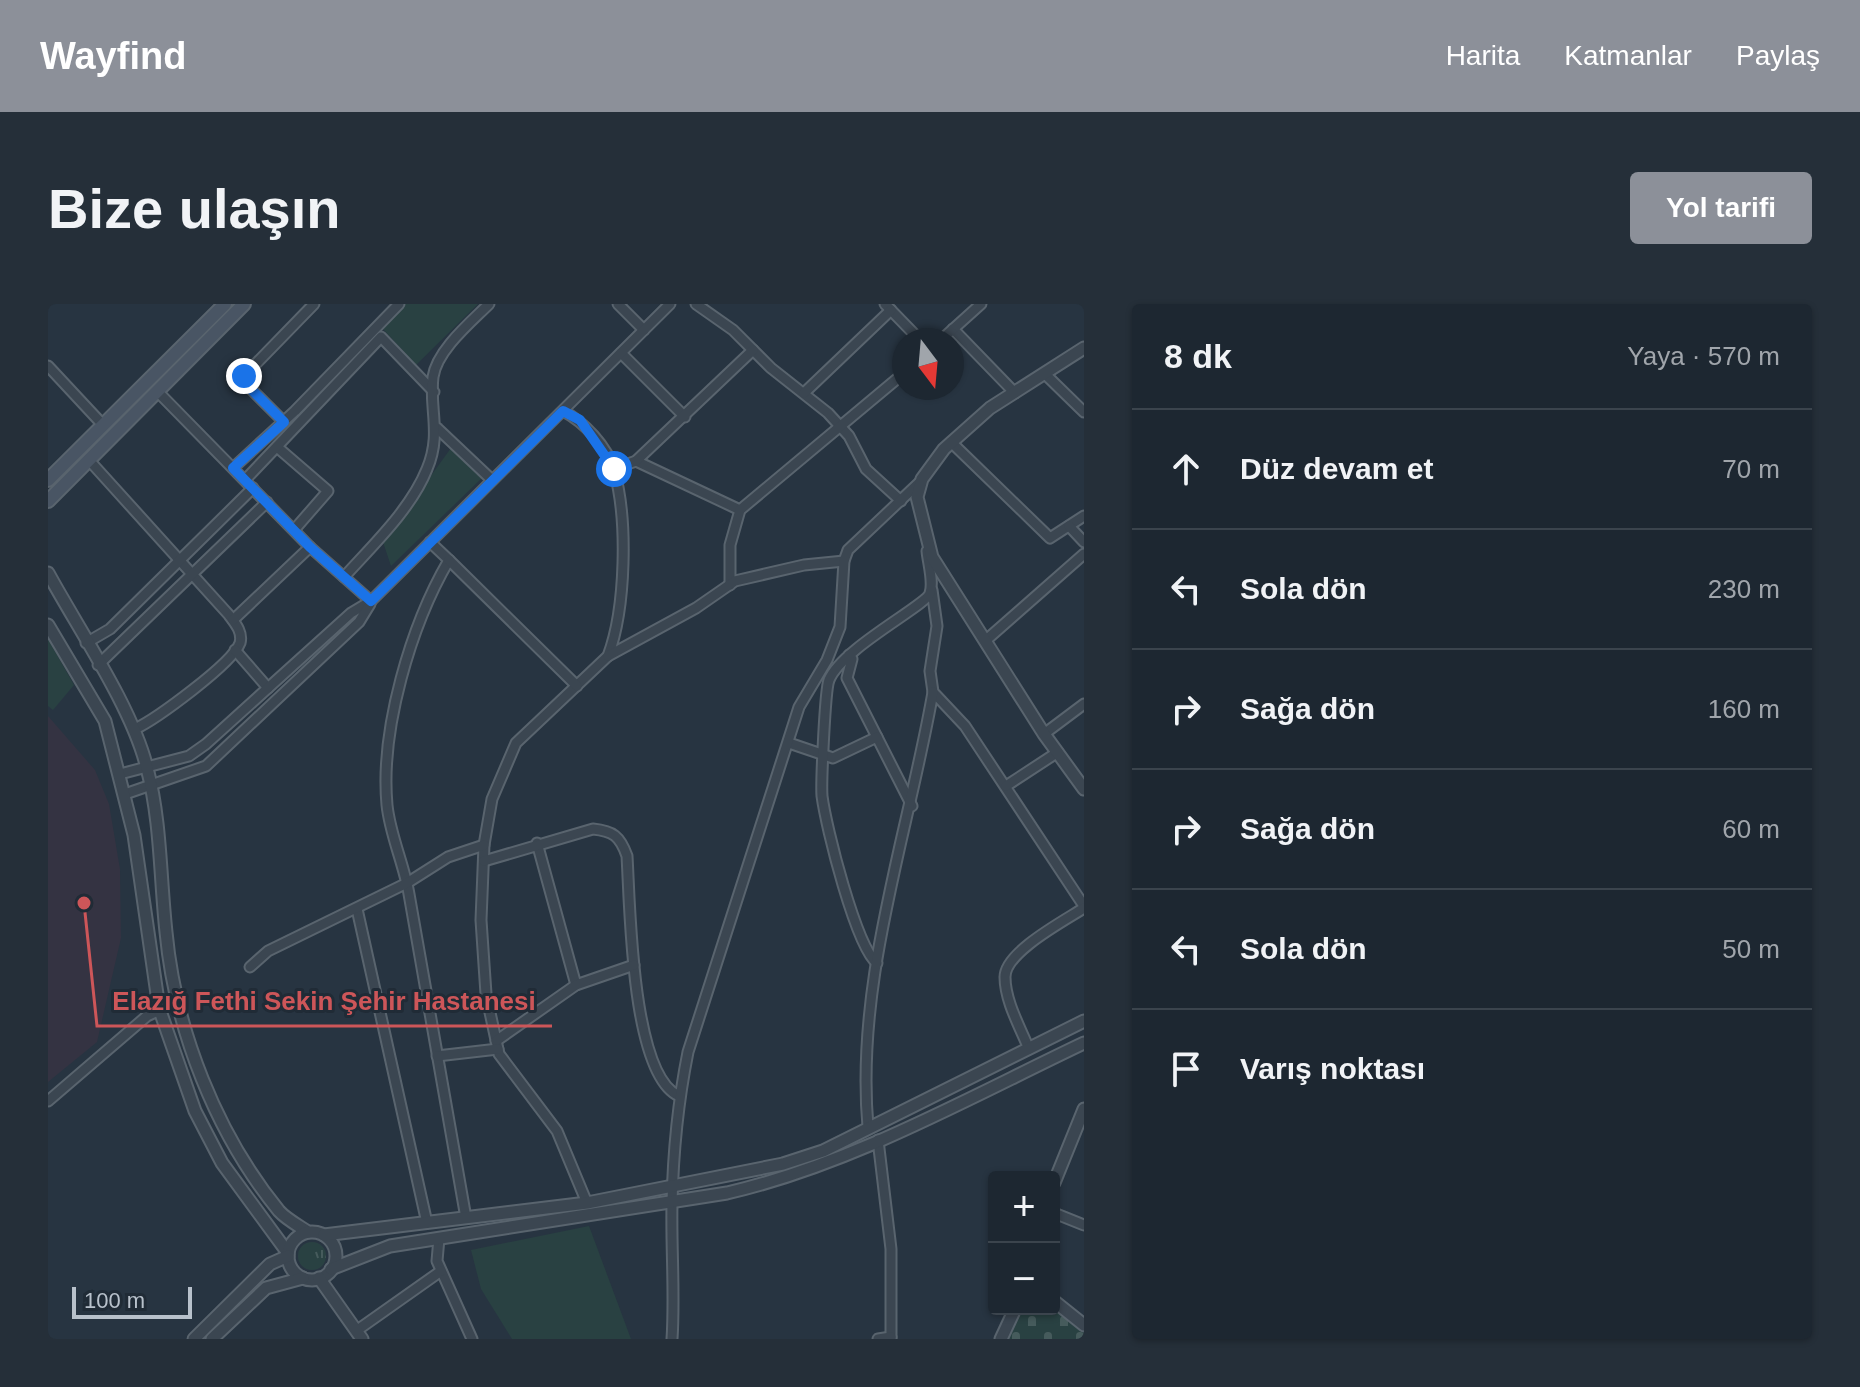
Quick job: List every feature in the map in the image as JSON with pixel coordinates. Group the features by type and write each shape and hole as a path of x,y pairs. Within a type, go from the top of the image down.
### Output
{"main road":[{"path":"48,480 225,304"},
{"path":"48,501 244,304"}],"street":[{"path":"284,422 243,381 244,376 314,304"},
{"path":"233,468 284,422 399,304"},
{"path":"344,577 381,537 427,469 437,428 434,392 438,362 489,304"},
{"path":"618,304 644,330"},
{"path":"120,774 189,756 351,613 371,601 670,304"},
{"path":"696,304 733,330 840,426 866,469 901,501"},
{"path":"954,328 981,304"},
{"path":"804,393 888,307 908,328"},
{"path":"245,480 381,337 434,392"},
{"path":"964,340 1015,393"},
{"path":"672,1339 675,1295 672,1202 679,1096 688,1052 799,707 827,660 840,627 844,561 864,533 921,481 951,442 990,408 1084,348"},
{"path":"614,469 636,461 753,350"},
{"path":"621,353 685,417"},
{"path":"48,366 103,425"},
{"path":"1046,375 1084,412"},
{"path":"730,585 730,545 740,510 892,383"},
{"path":"157,391 310,547 371,601"},
{"path":"563,411 580,420 614,469 621,534 621,582 615,637 608,656"},
{"path":"437,428 492,480"},
{"path":"951,442 1050,538 1084,516"},
{"path":"277,447 328,491 294,530"},
{"path":"88,459 233,620 241,640 235,650 192,691 135,729"},
{"path":"636,461 740,510"},
{"path":"868,1127 864,1079 877,963 912,806 933,692 930,671 937,626 917,497 921,481"},
{"path":"86,643 110,629 253,488"},
{"path":"98,665 267,502"},
{"path":"1069,526 1084,542"},
{"path":"430,542 577,686"},
{"path":"926,543 1044,734 1084,789"},
{"path":"233,620 310,547"},
{"path":"985,641 1084,554"},
{"path":"449,560 427,597 399,692 387,753 387,807 407,883 466,1218"},
{"path":"587,1203 557,1131 497,1045 486,994 481,920 484,845 492,799 516,743 608,656 696,608 730,585 759,574 844,561"},
{"path":"48,573 135,729 151,787 159,839 166,935 179,1001 204,1086 239,1152 281,1213 308,1232 324,1235 587,1203 673,1189 783,1164 823,1151 1084,1021"},
{"path":"877,963 868,956 855,922 822,796 829,679 849,655 888,623 928,598 932,590"},
{"path":"125,794 206,766 359,622 371,601"},
{"path":"48,625 105,721 125,794 159,1008 195,1111 222,1163 288,1254 291,1268 303,1278"},
{"path":"235,650 268,688"},
{"path":"849,655 852,659 847,678 892,773 912,806"},
{"path":"933,692 965,726 1084,907 1017,953 1004,973 1007,993 1029,1049"},
{"path":"1044,734 1084,704"},
{"path":"789,743 823,757 842,756 877,737"},
{"path":"1006,786 1058,752"},
{"path":"484,861 593,829 608,830 619,837 627,856 641,1026 666,1087 679,1096"},
{"path":"537,843 576,985"},
{"path":"250,967 268,951 407,883 448,857 484,845"},
{"path":"357,909 427,1223"},
{"path":"437,1056 497,1045 576,985 634,965"},
{"path":"48,1101 159,1008 179,1001"},
{"path":"212,1339 266,1288 303,1278 319,1278 331,1269 390,1246 672,1202 779,1181 878,1140 1084,1043"},
{"path":"1059,1171 1084,1109"},
{"path":"878,1140 891,1249 891,1338 878,1339"},
{"path":"1060,1215 1084,1225"},
{"path":"194,1339 270,1264 288,1254 294,1239 308,1232"},
{"path":"324,1235 334,1246 331,1269"},
{"path":"439,1238 437,1261 472,1339"},
{"path":"319,1278 359,1335 441,1271"},
{"path":"1060,1306 1084,1325"},
{"path":"1001,1339 1012,1315"}],"shaded area":[{"path":"48,716 95,770 109,804 120,869 121,938 97,1042 48,1082"}],"green space":[{"path":"405,304 478,304 416,365 383,329"},
{"path":"451,448 482,478 391,566 383,542"},
{"path":"48,639 74,685 53,710 48,706"},
{"path":"589,1226 631,1339 512,1339 481,1289 471,1250"},
{"path":"312,1242 322,1246 326,1256 322,1266 312,1270 302,1266 298,1256 302,1246"},
{"path":"1060,1313 1084,1332 1084,1339 1007,1339 1021,1315"}],"place":[{"name":"Elazığ Fethi Sekin Şehir Hastanesi","path":"84,903"}],"route":[{"path":"244,376 243,381 284,422 233,468 310,547 371,601 563,411 580,420 614,469"}]}
